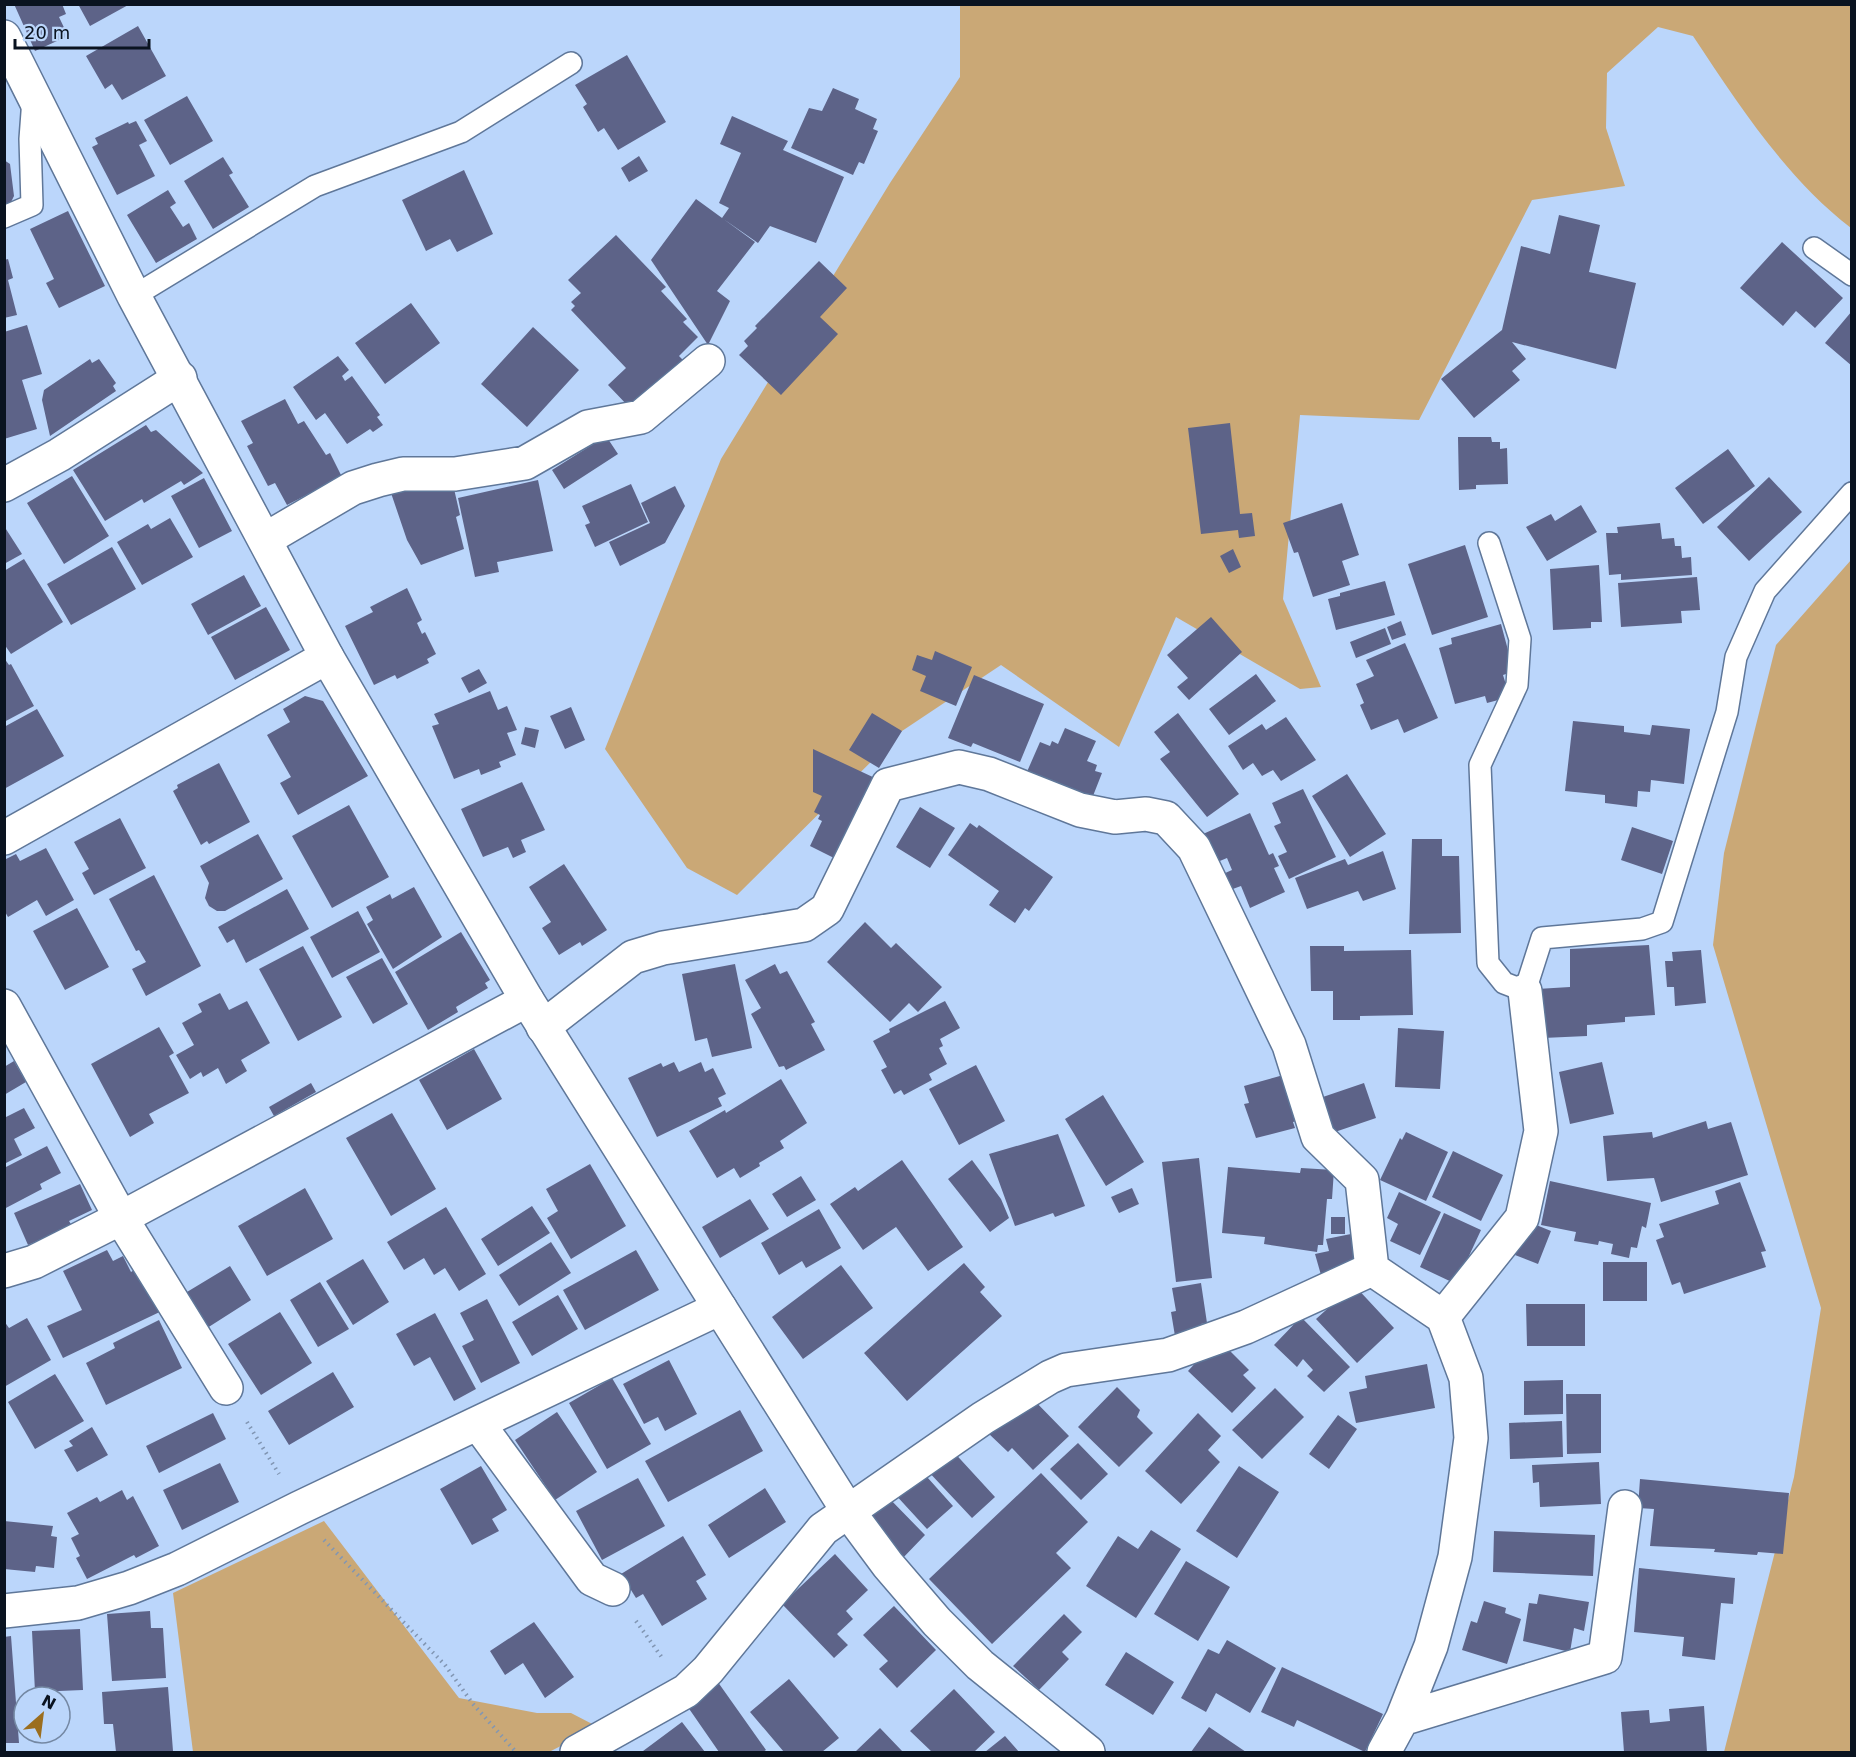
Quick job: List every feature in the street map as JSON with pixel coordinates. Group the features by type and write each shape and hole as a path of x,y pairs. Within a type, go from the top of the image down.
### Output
{"street":[{"path":"4,37 134,296 180,378 327,657 535,1013 720,1308 848,1510 888,1565 937,1622 980,1665 1088,1752"},
{"path":"266,539 353,488 403,474 455,474 525,463 588,426 641,417 708,361"},
{"path":"4,485 58,455 180,378"},
{"path":"4,838 327,657"},
{"path":"4,1271 34,1262 535,1013 633,957 663,948 804,925 827,909 888,786 958,767 989,774 1080,810 1115,817 1146,814 1166,818 1194,848 1288,1045 1318,1137 1362,1180 1371,1269"},
{"path":"1443,1317 1522,1218 1541,1131 1525,992"},
{"path":"4,1006 121,1218 226,1388"},
{"path":"1371,1269 1443,1317 1466,1378 1471,1437 1455,1557 1431,1646 1402,1719 1384,1752"},
{"path":"577,1752 686,1691 708,1670 823,1529 848,1510 1050,1377 1066,1370 1168,1355 1246,1327 1371,1269"},
{"path":"4,1611 78,1603 177,1569 299,1508 479,1425 720,1308"},
{"path":"479,1425 592,1579 613,1590"},
{"path":"1402,1719 1605,1658 1625,1507"}],"lane":[{"path":"134,296 315,186 461,132 571,63"},
{"path":"4,216 32,205 30,139 33,93"},
{"path":"1814,248 1851,275"},
{"path":"1489,543 1520,639 1517,686 1480,765 1488,963 1504,983 1525,992 1542,939 1642,929 1662,922 1727,712 1736,657 1765,591 1851,493"}],"path":[{"path":"226,1388 314,1530 445,1665 473,1704 516,1752"},
{"path":"613,1590 686,1691"}],"shaded area":[{"path":"960,5 1851,5 1851,228 1805,186 1764,139 1693,36 1658,27 1607,73 1606,128 1625,186 1532,200 1419,420 1300,415 1283,599 1321,687 1300,689 1176,617 1119,747 1001,665 902,731 737,895 687,868 605,749 721,459 890,183 960,77"},
{"path":"1851,560 1851,1752 1724,1752 1794,1477 1821,1308 1713,945 1724,853 1776,645"},
{"path":"324,1521 459,1698 537,1713 571,1713 598,1727 549,1752 193,1752 173,1593"}],"building":[{"path":"14,4 62,4 66,14 59,17 68,36 35,51"},
{"path":"78,4 130,4 90,26"},
{"path":"138,26 166,76 122,100 112,84 105,89 86,56"},
{"path":"627,55 666,122 618,150 604,128 598,132 583,107 587,104 575,85"},
{"path":"833,88 859,99 855,109 877,119 873,129 878,131 864,164 859,162 853,175 791,148 809,108 822,111"},
{"path":"187,96 213,141 170,165 144,120"},
{"path":"732,116 788,141 783,150 844,177 816,243 770,226 758,243 722,218 729,208 719,203 741,153 720,144"},
{"path":"136,121 147,141 139,145 155,176 117,195 92,147 98,144 95,138 128,122 129,124"},
{"path":"639,156 648,171 629,182 621,168"},
{"path":"223,157 233,173 229,175 249,207 213,229 184,181"},
{"path":"4,160 10,164 14,196 9,206 4,207"},
{"path":"464,170 493,234 457,252 450,239 426,251 402,200"},
{"path":"168,190 176,203 170,207 183,227 189,223 197,239 156,263 127,215"},
{"path":"696,199 755,242 717,291 730,301 708,345 651,260"},
{"path":"68,211 105,286 59,308 46,283 54,279 30,229"},
{"path":"1559,215 1600,225 1589,272 1636,283 1616,369 1512,342 1526,359 1512,371 1520,380 1474,418 1441,379 1502,330 1521,246 1550,254"},
{"path":"616,235 666,287 661,291 687,319 683,322 698,337 679,356 686,363 630,408 608,385 626,368 571,310 575,306 571,302 581,293 568,280"},
{"path":"1782,242 1843,298 1815,328 1796,311 1783,326 1740,288"},
{"path":"8,259 13,278 8,280 17,315 4,318 4,260"},
{"path":"819,261 847,288 820,317 838,334 781,395 739,355 748,346 744,341 757,328 755,326"},
{"path":"411,303 440,343 385,384 355,343"},
{"path":"1852,311 1852,366 1825,343"},
{"path":"27,325 42,374 22,380 37,429 4,439 4,332"},
{"path":"533,327 579,370 527,427 481,384"},
{"path":"338,356 349,370 342,376 345,381 352,376 380,415 377,417 383,425 373,432 370,429 347,444 325,413 316,420 293,387"},
{"path":"90,359 92,363 99,359 116,383 113,386 116,391 50,436 42,400 44,390"},
{"path":"285,399 298,424 304,421 326,455 330,453 342,477 287,505 275,483 268,486 247,446 253,443 241,421"},
{"path":"1230,423 1240,514 1252,513 1255,536 1239,538 1238,530 1201,534 1188,428"},
{"path":"146,425 151,432 156,430 203,473 184,485 181,481 144,503 142,499 105,521 73,470"},
{"path":"606,436 618,454 564,489 552,470"},
{"path":"1458,437 1491,437 1492,442 1500,442 1500,449 1507,448 1508,484 1476,485 1476,489 1459,490"},
{"path":"1728,449 1755,486 1703,524 1675,488"},
{"path":"72,476 109,536 64,564 27,503"},
{"path":"1769,477 1802,512 1749,561 1717,527"},
{"path":"204,478 232,531 199,548 171,496"},
{"path":"452,480 460,515 456,517 464,549 421,565 407,540 391,493"},
{"path":"538,480 553,551 497,562 499,572 475,577 458,498"},
{"path":"631,484 648,522 595,547 585,525 590,523 582,506"},
{"path":"675,486 685,506 665,543 620,566 609,542 650,523 641,503"},
{"path":"1342,503 1359,555 1342,561 1350,585 1313,597 1298,552 1294,553 1283,523"},
{"path":"1581,505 1597,532 1547,561 1526,527 1551,514 1555,521"},
{"path":"170,518 193,557 142,585 117,542 148,524 151,529"},
{"path":"1660,523 1662,539 1674,538 1675,546 1681,546 1682,558 1691,557 1692,575 1621,580 1621,574 1609,575 1606,533 1618,533 1617,527"},
{"path":"4,526 22,554 4,564"},
{"path":"1465,545 1488,617 1432,635 1408,564"},
{"path":"112,547 136,589 71,625 47,584"},
{"path":"1233,549 1241,567 1229,573 1220,556"},
{"path":"24,559 63,622 11,654 4,644 4,571"},
{"path":"1599,565 1602,622 1591,622 1591,628 1553,630 1550,569"},
{"path":"244,575 261,606 208,635 191,604"},
{"path":"1697,577 1700,610 1681,611 1682,623 1621,627 1618,583"},
{"path":"1385,581 1395,615 1336,630 1328,599 1340,596 1340,593"},
{"path":"407,588 422,620 417,623 422,634 425,632 436,654 427,659 429,663 397,679 395,675 374,685 345,626 373,612 370,607"},
{"path":"266,607 290,650 235,680 211,637"},
{"path":"1211,617 1242,652 1189,700 1177,687 1188,678 1167,655"},
{"path":"1401,621 1406,635 1392,640 1387,627"},
{"path":"1501,624 1512,665 1507,666 1509,673 1503,675 1508,691 1500,693 1502,699 1487,703 1485,696 1455,704 1439,648 1452,644 1451,638"},
{"path":"1385,628 1391,644 1356,658 1350,642"},
{"path":"1405,643 1438,718 1404,733 1398,719 1371,730 1360,705 1364,703 1356,684 1374,676 1366,660"},
{"path":"935,651 972,667 956,706 920,691 926,676 912,670 917,655 932,660"},
{"path":"4,658 9,665 11,664 34,706 4,722"},
{"path":"479,669 487,683 469,693 461,678"},
{"path":"1256,674 1276,701 1229,735 1209,709"},
{"path":"974,675 1044,704 1020,762 973,743 971,747 948,738"},
{"path":"490,691 498,710 507,706 517,730 507,733 516,755 499,762 501,767 481,775 479,769 454,779 432,726 439,724 434,714"},
{"path":"305,696 323,701 368,776 298,815 280,783 291,777 267,735 290,722 283,709"},
{"path":"571,707 585,740 565,749 550,716"},
{"path":"37,709 64,756 4,789 4,727"},
{"path":"872,713 902,731 879,768 849,750"},
{"path":"1178,713 1239,794 1207,817 1160,759 1170,752 1154,732"},
{"path":"1286,717 1316,760 1281,781 1273,770 1262,776 1253,763 1243,770 1228,746 1262,724 1266,730"},
{"path":"1573,721 1624,726 1624,732 1650,735 1652,725 1690,729 1684,784 1651,780 1650,792 1638,791 1637,807 1605,803 1605,795 1565,791"},
{"path":"525,727 539,730 535,748 521,744"},
{"path":"1065,728 1096,741 1087,761 1097,765 1095,771 1102,773 1091,801 1026,774 1040,742 1050,746 1052,741 1058,744"},
{"path":"813,749 877,779 838,860 810,846 822,821 818,819 820,815 814,812 822,796 813,792"},
{"path":"219,763 250,822 209,844 207,841 201,845 173,791 178,788 177,785"},
{"path":"1347,774 1386,834 1350,857 1312,796"},
{"path":"522,782 545,830 521,840 526,852 513,858 508,847 483,857 461,809"},
{"path":"1303,789 1336,857 1289,879 1278,856 1287,852 1274,826 1281,823 1272,803"},
{"path":"349,805 389,877 332,908 292,836"},
{"path":"920,807 955,828 930,868 896,847"},
{"path":"1250,813 1269,855 1273,853 1279,866 1274,868 1285,892 1250,908 1241,886 1230,890 1223,874 1232,870 1227,858 1215,863 1203,834"},
{"path":"120,818 146,868 94,895 82,873 89,869 74,842"},
{"path":"970,823 977,828 979,825 1053,877 1029,911 1025,908 1015,923 989,905 999,891 948,855"},
{"path":"1632,827 1673,841 1662,874 1621,860"},
{"path":"258,834 283,879 225,911 217,911 209,906 205,898 209,883 200,866"},
{"path":"1412,839 1442,839 1442,856 1459,856 1461,933 1409,934"},
{"path":"46,848 74,900 46,916 37,900 8,917 4,910 4,860 16,854 20,861"},
{"path":"1383,851 1396,889 1363,901 1358,891 1307,909 1295,878 1345,859 1348,865"},
{"path":"564,864 607,930 582,946 580,942 559,955 542,928 551,922 529,887"},
{"path":"154,875 201,966 146,996 132,969 146,962 139,950 136,951 109,899"},
{"path":"414,887 442,937 393,969 367,924 373,920 366,907 390,894 392,899"},
{"path":"287,889 309,929 246,963 234,939 227,943 218,927"},
{"path":"77,908 109,967 65,990 33,931"},
{"path":"358,911 380,952 332,978 310,937"},
{"path":"865,922 891,948 896,943 942,987 918,1012 909,1003 890,1022 827,962"},
{"path":"461,932 490,980 485,983 488,988 456,1007 458,1012 428,1030 395,972"},
{"path":"1649,945 1655,1015 1625,1017 1625,1022 1587,1025 1587,1036 1543,1038 1537,989 1570,987 1570,949"},
{"path":"303,946 342,1017 298,1041 259,969"},
{"path":"1310,946 1344,946 1344,951 1411,950 1413,1015 1360,1016 1360,1020 1333,1020 1333,991 1311,991"},
{"path":"1701,950 1706,1003 1675,1006 1674,987 1667,987 1665,961 1673,961 1672,952"},
{"path":"382,958 408,1004 373,1024 346,977"},
{"path":"735,964 752,1048 712,1057 707,1038 695,1041 682,974"},
{"path":"775,964 780,974 787,971 815,1022 811,1024 825,1050 786,1070 784,1066 779,1067 751,1014 761,1008 745,980"},
{"path":"220,993 229,1010 247,1001 270,1043 241,1060 247,1071 226,1084 218,1068 203,1077 201,1072 190,1079 176,1055 194,1045 182,1023 202,1012 198,1004"},
{"path":"945,1001 960,1028 940,1039 943,1046 939,1048 947,1064 929,1074 932,1080 904,1095 901,1090 894,1094 881,1070 887,1067 873,1041 890,1032 889,1029"},
{"path":"159,1027 174,1053 169,1056 189,1093 149,1114 154,1123 130,1137 91,1064"},
{"path":"1398,1028 1444,1031 1440,1089 1395,1087"},
{"path":"474,1049 502,1099 447,1130 419,1080"},
{"path":"14,1061 26,1082 4,1095 4,1067"},
{"path":"674,1062 679,1072 701,1062 705,1072 713,1068 726,1094 718,1098 722,1106 657,1137 628,1078 661,1063 663,1067"},
{"path":"1602,1062 1614,1114 1570,1124 1559,1072"},
{"path":"976,1065 1005,1121 959,1145 929,1089"},
{"path":"1287,1074 1300,1120 1293,1122 1295,1128 1256,1138 1244,1104 1249,1103 1244,1086"},
{"path":"781,1079 807,1123 780,1141 784,1148 759,1163 760,1166 740,1178 734,1168 717,1178 689,1131 725,1110 726,1113"},
{"path":"311,1083 316,1092 274,1116 269,1107"},
{"path":"1364,1083 1376,1118 1329,1134 1317,1099"},
{"path":"1103,1095 1144,1162 1106,1186 1065,1119"},
{"path":"24,1108 35,1128 14,1139 22,1155 4,1164 4,1118"},
{"path":"392,1113 436,1189 391,1216 346,1138"},
{"path":"1706,1121 1708,1129 1731,1122 1748,1175 1661,1202 1654,1178 1607,1181 1603,1136 1652,1132 1653,1138"},
{"path":"1406,1132 1448,1152 1426,1201 1380,1180 1400,1138 1402,1140"},
{"path":"1058,1134 1085,1206 1055,1217 1053,1213 1015,1226 989,1154"},
{"path":"47,1146 61,1173 40,1184 42,1189 4,1209 4,1168"},
{"path":"1453,1151 1503,1175 1481,1221 1432,1197"},
{"path":"1199,1158 1212,1278 1176,1282 1162,1162"},
{"path":"902,1160 963,1247 928,1271 896,1227 863,1250 830,1204 855,1187 858,1191"},
{"path":"972,1160 1001,1199 1009,1218 990,1232 948,1179"},
{"path":"590,1164 626,1226 571,1259 547,1218 558,1211 546,1189"},
{"path":"1228,1167 1300,1173 1301,1168 1334,1170 1332,1199 1327,1199 1323,1245 1318,1245 1317,1252 1264,1244 1265,1237 1222,1233"},
{"path":"801,1176 816,1200 787,1217 772,1194"},
{"path":"1550,1181 1651,1203 1646,1228 1642,1226 1637,1248 1631,1247 1629,1258 1611,1254 1613,1244 1599,1241 1598,1245 1574,1241 1576,1232 1541,1225"},
{"path":"1740,1182 1766,1251 1761,1252 1766,1267 1684,1294 1680,1282 1672,1285 1656,1240 1664,1237 1659,1224 1719,1204 1715,1191"},
{"path":"80,1184 92,1210 69,1221 72,1226 28,1245 14,1213"},
{"path":"305,1188 333,1239 267,1276 238,1226"},
{"path":"1132,1188 1139,1204 1119,1213 1111,1197"},
{"path":"1399,1192 1441,1212 1420,1255 1390,1241 1398,1224 1387,1218"},
{"path":"750,1199 769,1229 720,1258 702,1227"},
{"path":"532,1206 550,1233 498,1266 481,1239"},
{"path":"446,1207 486,1274 459,1291 445,1268 434,1275 424,1258 404,1270 387,1242"},
{"path":"819,1209 841,1248 806,1268 802,1261 779,1275 761,1243"},
{"path":"1444,1213 1481,1230 1456,1284 1420,1267"},
{"path":"1331,1217 1345,1217 1345,1234 1331,1234"},
{"path":"1529,1222 1551,1231 1538,1264 1515,1255"},
{"path":"1356,1233 1364,1262 1321,1275 1315,1254 1329,1251 1326,1239"},
{"path":"551,1242 571,1273 519,1306 499,1275"},
{"path":"107,1250 113,1261 123,1256 131,1272 139,1267 166,1309 63,1358 47,1326 82,1310 63,1271"},
{"path":"636,1250 659,1290 585,1330 563,1290"},
{"path":"363,1259 389,1302 353,1325 326,1281"},
{"path":"1603,1262 1647,1262 1647,1301 1603,1301"},
{"path":"964,1263 985,1287 980,1292 1002,1316 907,1401 864,1353"},
{"path":"841,1265 873,1308 803,1359 772,1317"},
{"path":"230,1266 251,1300 204,1330 182,1295"},
{"path":"320,1282 349,1329 318,1347 290,1300"},
{"path":"1201,1283 1207,1323 1201,1324 1202,1332 1175,1336 1171,1312 1176,1311 1172,1288"},
{"path":"1354,1285 1394,1328 1357,1363 1316,1319"},
{"path":"558,1295 578,1329 532,1356 512,1322"},
{"path":"487,1299 520,1363 481,1383 462,1346 474,1340 460,1313"},
{"path":"1526,1304 1585,1304 1585,1346 1527,1346"},
{"path":"280,1312 312,1363 261,1395 228,1344"},
{"path":"435,1313 476,1389 454,1401 430,1357 414,1366 396,1334"},
{"path":"1301,1317 1350,1367 1324,1392 1307,1376 1313,1370 1303,1359 1297,1367 1274,1345"},
{"path":"27,1318 51,1360 4,1387 4,1321 9,1328"},
{"path":"159,1320 182,1368 106,1405 86,1363 115,1348 113,1343"},
{"path":"1225,1346 1249,1370 1243,1375 1256,1388 1232,1413 1188,1371 1210,1347"},
{"path":"669,1360 697,1414 665,1431 658,1417 644,1424 623,1384"},
{"path":"1427,1364 1435,1408 1356,1423 1349,1392 1367,1388 1365,1376"},
{"path":"333,1372 354,1407 289,1445 268,1411"},
{"path":"55,1374 84,1421 35,1449 8,1402"},
{"path":"612,1378 651,1444 607,1469 569,1403"},
{"path":"1563,1380 1563,1414 1524,1415 1524,1381"},
{"path":"1117,1387 1140,1410 1137,1417 1153,1433 1119,1467 1078,1427"},
{"path":"1275,1388 1304,1417 1262,1459 1232,1430"},
{"path":"1566,1394 1601,1394 1601,1453 1567,1454"},
{"path":"1029,1395 1069,1436 1033,1470 1012,1448 1008,1452 988,1433"},
{"path":"740,1410 763,1451 668,1502 645,1461"},
{"path":"557,1412 597,1472 555,1500 515,1440"},
{"path":"213,1413 226,1439 159,1473 146,1446"},
{"path":"1198,1413 1221,1436 1208,1450 1220,1462 1181,1504 1145,1471"},
{"path":"1338,1415 1357,1429 1329,1469 1309,1454"},
{"path":"1562,1421 1563,1457 1510,1459 1509,1423"},
{"path":"92,1427 108,1455 77,1472 64,1450 73,1446 69,1441"},
{"path":"1078,1443 1108,1474 1081,1500 1050,1469"},
{"path":"950,1448 995,1497 972,1518 926,1469"},
{"path":"1599,1462 1601,1504 1540,1507 1539,1482 1533,1483 1532,1465"},
{"path":"220,1463 239,1502 182,1530 163,1490"},
{"path":"481,1466 507,1510 492,1519 499,1531 472,1545 440,1489"},
{"path":"1239,1466 1279,1492 1237,1558 1196,1531"},
{"path":"919,1468 953,1506 927,1529 893,1492"},
{"path":"1041,1473 1088,1522 1056,1553 1071,1568 992,1644 929,1579"},
{"path":"638,1478 665,1526 602,1560 576,1511"},
{"path":"1640,1479 1789,1493 1783,1554 1758,1552 1757,1555 1714,1552 1715,1549 1650,1546 1654,1509 1638,1508"},
{"path":"765,1488 786,1522 729,1558 708,1525"},
{"path":"122,1490 127,1500 133,1496 159,1546 136,1558 134,1555 87,1579 76,1558 80,1556 71,1538 79,1534 67,1513 97,1497 100,1502"},
{"path":"885,1494 925,1535 900,1561 859,1520"},
{"path":"4,1521 53,1526 51,1536 57,1537 54,1568 36,1566 35,1572 4,1569"},
{"path":"1151,1530 1181,1549 1136,1618 1086,1586 1118,1536 1138,1549"},
{"path":"1494,1531 1595,1535 1593,1576 1493,1572"},
{"path":"683,1536 706,1575 696,1581 707,1599 662,1626 643,1594 636,1598 621,1574"},
{"path":"835,1554 868,1590 846,1611 853,1619 837,1634 848,1645 834,1658 782,1604"},
{"path":"1186,1561 1230,1587 1198,1641 1154,1614"},
{"path":"1639,1568 1735,1578 1733,1604 1721,1603 1715,1660 1682,1656 1684,1637 1634,1632"},
{"path":"1539,1594 1589,1602 1584,1631 1574,1628 1570,1652 1523,1641 1529,1603 1537,1604"},
{"path":"1484,1601 1506,1608 1505,1613 1521,1619 1507,1664 1462,1650 1471,1621 1477,1623"},
{"path":"894,1606 936,1650 897,1688 879,1669 888,1661 863,1635"},
{"path":"150,1611 151,1628 163,1628 166,1678 112,1681 107,1614"},
{"path":"1064,1614 1082,1632 1062,1652 1069,1659 1039,1690 1013,1666"},
{"path":"534,1622 574,1677 545,1698 523,1663 505,1675 490,1651"},
{"path":"80,1629 83,1690 72,1690 72,1685 35,1685 32,1631"},
{"path":"11,1636 15,1685 12,1685 12,1743 4,1743 4,1637"},
{"path":"1227,1640 1276,1668 1250,1713 1216,1693 1206,1712 1181,1698 1208,1649 1219,1654"},
{"path":"1126,1652 1174,1682 1153,1715 1105,1685"},
{"path":"1282,1667 1383,1714 1365,1752 1297,1720 1294,1727 1261,1712"},
{"path":"715,1678 766,1750 763,1752 719,1752 683,1700"},
{"path":"789,1679 839,1738 822,1752 784,1752 750,1712"},
{"path":"168,1687 173,1751 116,1752 113,1724 104,1724 102,1692"},
{"path":"954,1689 995,1732 974,1752 932,1752 910,1731"},
{"path":"1704,1706 1707,1752 1624,1752 1621,1712 1649,1710 1650,1723 1670,1721 1669,1709"},
{"path":"682,1722 705,1752 643,1751"},
{"path":"1209,1727 1246,1752 1191,1752"},
{"path":"880,1728 903,1752 855,1752"},
{"path":"1005,1736 1019,1752 985,1752"}]}
